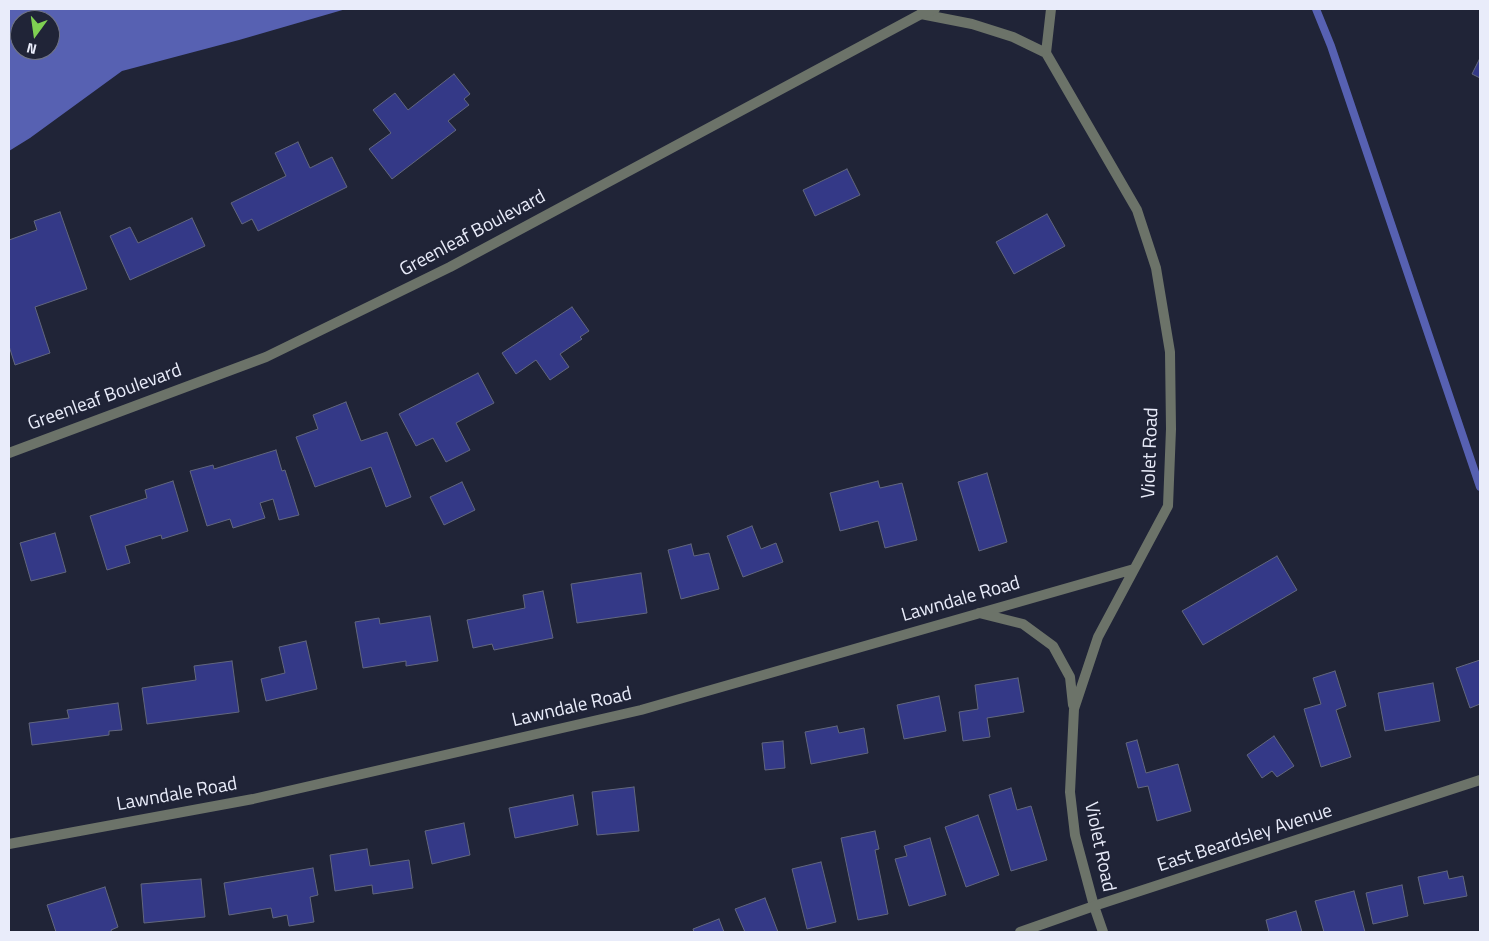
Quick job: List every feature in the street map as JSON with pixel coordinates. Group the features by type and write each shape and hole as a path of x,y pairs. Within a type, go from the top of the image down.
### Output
{"street":[{"name":"Greenleaf Boulevard","path":"9,452 266,357 450,268 921,14 935,9"},
{"path":"921,14 972,24 1013,37 1046,53 1051,9"},
{"name":"Violet Road","path":"1046,53 1137,210 1156,268 1170,352 1172,429 1168,506 1098,637 1074,709 1070,792 1076,835 1094,906 1103,932"},
{"name":"Lawndale Road","path":"9,844 253,799 641,710 1134,569"},
{"path":"978,613 1023,624 1053,646 1070,677 1074,709"},
{"name":"East Beardsley Avenue","path":"1020,932 1480,780"}],"water":[{"path":"9,9 346,9 122,71 30,138 9,151"}],"building":[{"path":"1480,58 1480,78 1472,74"},
{"path":"454,74 470,94 464,99 469,105 448,121 456,130 392,179 369,149 391,133 373,110 395,93 408,110"},
{"path":"298,142 310,168 332,157 347,187 258,231 252,219 242,224 231,203 286,176 275,153"},
{"path":"847,169 860,195 815,216 803,190"},
{"path":"60,212 87,289 35,307 50,353 15,365 9,346 9,240 37,230 34,221"},
{"path":"1047,214 1065,246 1014,274 996,242"},
{"path":"192,218 205,246 130,280 110,236 130,227 138,243"},
{"path":"572,307 589,331 580,337 582,339 560,354 569,367 550,380 536,360 516,374 502,353"},
{"path":"478,373 494,403 456,423 470,450 446,462 433,438 416,446 399,414"},
{"path":"346,402 361,441 387,432 411,497 386,507 371,467 315,487 296,437 318,429 313,415"},
{"path":"276,450 282,471 285,470 299,515 279,520 273,499 260,503 265,518 233,528 230,519 207,526 190,471 213,465 214,469"},
{"path":"987,473 1007,542 979,551 958,482"},
{"path":"173,481 188,531 162,539 161,535 125,546 130,563 107,570 90,516 147,498 145,490"},
{"path":"878,481 880,488 902,483 917,540 885,548 878,521 840,531 830,493"},
{"path":"462,482 475,510 444,525 430,497"},
{"path":"752,526 761,549 776,543 783,562 743,577 727,536"},
{"path":"55,533 66,572 31,581 20,543"},
{"path":"691,544 694,556 709,553 719,589 681,599 668,550"},
{"path":"1277,556 1297,590 1203,645 1182,611"},
{"path":"641,573 647,613 577,623 571,584"},
{"path":"543,591 553,638 494,650 492,644 473,648 467,620 525,608 523,595"},
{"path":"430,616 438,661 406,666 406,661 363,668 355,622 379,618 380,624"},
{"path":"306,641 317,689 266,701 261,679 285,673 279,647"},
{"path":"1480,660 1480,704 1470,708 1456,668"},
{"path":"232,661 239,712 147,724 142,688 196,680 194,666"},
{"path":"1335,671 1346,706 1336,710 1351,757 1321,767 1304,709 1321,704 1313,678"},
{"path":"1018,678 1024,712 987,718 990,737 963,741 959,712 978,709 975,685"},
{"path":"1433,683 1440,721 1385,731 1378,693"},
{"path":"939,696 946,731 904,739 897,705"},
{"path":"118,703 122,730 109,731 109,735 32,745 29,723 69,718 67,710"},
{"path":"837,726 839,733 864,728 868,753 811,764 805,732"},
{"path":"1274,736 1294,766 1277,777 1272,771 1262,778 1247,755"},
{"path":"1137,740 1146,773 1178,764 1191,811 1157,821 1148,786 1138,788 1126,743"},
{"path":"783,741 785,768 765,770 762,743"},
{"path":"634,787 639,831 597,835 592,792"},
{"path":"1011,788 1017,810 1031,806 1047,860 1011,871 989,795"},
{"path":"573,795 578,825 515,838 509,808"},
{"path":"978,815 999,875 966,887 945,827"},
{"path":"464,823 470,855 432,864 425,831"},
{"path":"875,831 879,849 875,850 888,914 858,920 841,838"},
{"path":"930,838 946,895 909,906 895,859 907,856 904,846"},
{"path":"367,849 370,866 409,860 413,888 373,894 372,885 335,891 330,855"},
{"path":"821,862 836,922 807,929 792,869"},
{"path":"313,868 318,895 310,897 314,922 289,926 287,915 273,918 271,908 229,915 224,883"},
{"path":"1447,871 1449,879 1463,876 1467,896 1424,904 1418,877"},
{"path":"201,879 205,917 144,923 141,884"},
{"path":"1402,885 1408,916 1373,924 1366,893"},
{"path":"105,887 118,927 111,930 112,932 56,932 47,905"},
{"path":"1354,891 1365,932 1324,932 1315,901"},
{"path":"765,898 778,932 745,932 735,909"},
{"path":"1296,911 1302,932 1269,932 1266,920"},
{"path":"719,919 724,932 694,932 693,929"}],"waterway":[{"path":"1316,9 1331,46 1480,487"}]}
